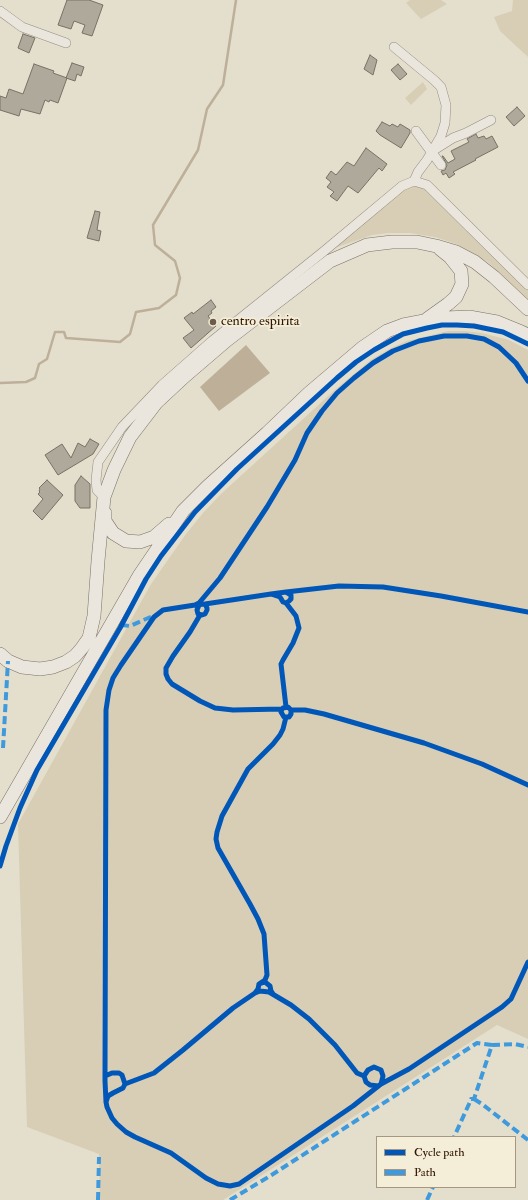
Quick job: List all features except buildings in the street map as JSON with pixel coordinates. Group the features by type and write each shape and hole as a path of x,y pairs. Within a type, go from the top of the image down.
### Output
{"street":[{"path":"0,11 13,22 22,27 66,44"},
{"path":"394,47 441,87 446,105 441,136 418,172 414,181"},
{"path":"431,152 453,138 491,120"},
{"path":"416,131 441,165"},
{"path":"528,285 427,185 414,181 402,186 212,341 162,385 122,427 98,462 96,480 97,490 104,497 105,521 113,533 126,541 140,542 154,537 309,393 362,348 387,331 403,325 424,321 469,317 497,322 528,335"},
{"path":"0,654 22,667 40,669 53,667 66,662 75,656 82,648 89,638 94,616 104,497 114,470 130,437 156,403 227,340 330,261 367,245 392,242 417,242 436,246 456,252 475,262 494,277 528,309"},
{"path":"424,321 456,297 462,284 460,271 450,257 436,246"},
{"path":"0,817 139,576 183,511"}],"shaded area":[{"path":"410,0 441,0 447,4 421,19 406,3"},
{"path":"513,0 528,0 528,57 500,31 494,17 512,11"},
{"path":"423,82 427,89 411,105 405,98"},
{"path":"415,183 425,186 528,288 528,301 488,262 456,244 435,237 410,233 372,235 326,251 402,187"},
{"path":"448,331 482,333 509,340 528,350 528,1039 497,1025 223,1200 100,1200 99,1154 27,1127 18,824 151,584 186,534 203,513 222,493 337,388 372,359 407,341"},
{"path":"246,345 270,373 219,411 200,387"}],"waterway":[{"path":"0,383 26,382 35,378 39,364 47,359 55,332 64,332 66,338 120,342 130,334 136,312 159,308 176,295 180,278 175,261 155,245 153,225 198,150 207,109 223,85 236,0"}],"marked path":[{"path":"121,625 130,626 155,615"},
{"path":"3,748 8,661"},
{"path":"230,1200 270,1176 477,1043 492,1045 474,1099 471,1099 454,1136"},
{"path":"492,1045 515,1044 528,1047"},
{"path":"474,1099 528,1140"},
{"path":"98,1200 99,1157"},
{"path":"427,1200 433,1188"}],"cycle path":[{"path":"0,866 20,808 37,770 120,628 146,579 161,556 195,512 237,469 356,362 403,334 442,325 474,326 503,332 528,344"},
{"path":"195,605 199,603 220,578 267,507 295,460 307,433 322,411 337,393 373,363 393,351 419,341 444,336 467,336 484,339 499,347 516,363 528,381"},
{"path":"286,592 339,586 383,587 528,612"},
{"path":"205,604 271,594 286,592 291,595 291,599 286,603 283,602 280,597 271,594"},
{"path":"286,603 296,616 299,628 293,643 281,664 286,707"},
{"path":"105,1076 106,710 109,690 113,678 121,665 154,617 163,610 205,604 207,608 205,614 198,614 197,610 199,605"},
{"path":"200,615 166,668 166,674 172,684 215,708 233,710 282,709 288,707 291,710 289,717 284,717 281,712 282,709"},
{"path":"291,710 305,710 324,714 424,743 482,764 528,785"},
{"path":"259,984 265,980 267,975 264,934 250,904 218,848 216,839 222,816 248,769 280,735 286,717"},
{"path":"106,1102 108,1096 123,1088 125,1084 122,1075 119,1073 112,1073 105,1076 106,1102 107,1107 112,1118 117,1124 126,1132 135,1137 171,1153 206,1178 218,1184 230,1186 239,1184 353,1106 381,1084 409,1069 502,1007 511,999 528,962"},
{"path":"273,994 270,986 265,982 259,984 255,993 260,991 269,992 291,1005 309,1019 335,1045 357,1073 364,1076"},
{"path":"125,1084 154,1073 233,1008 255,993"},
{"path":"378,1086 370,1085 366,1082 364,1076 368,1070 374,1067 381,1070 383,1076 381,1084"}],"place":[{"name":"centro espirita","path":"213,322"}]}
